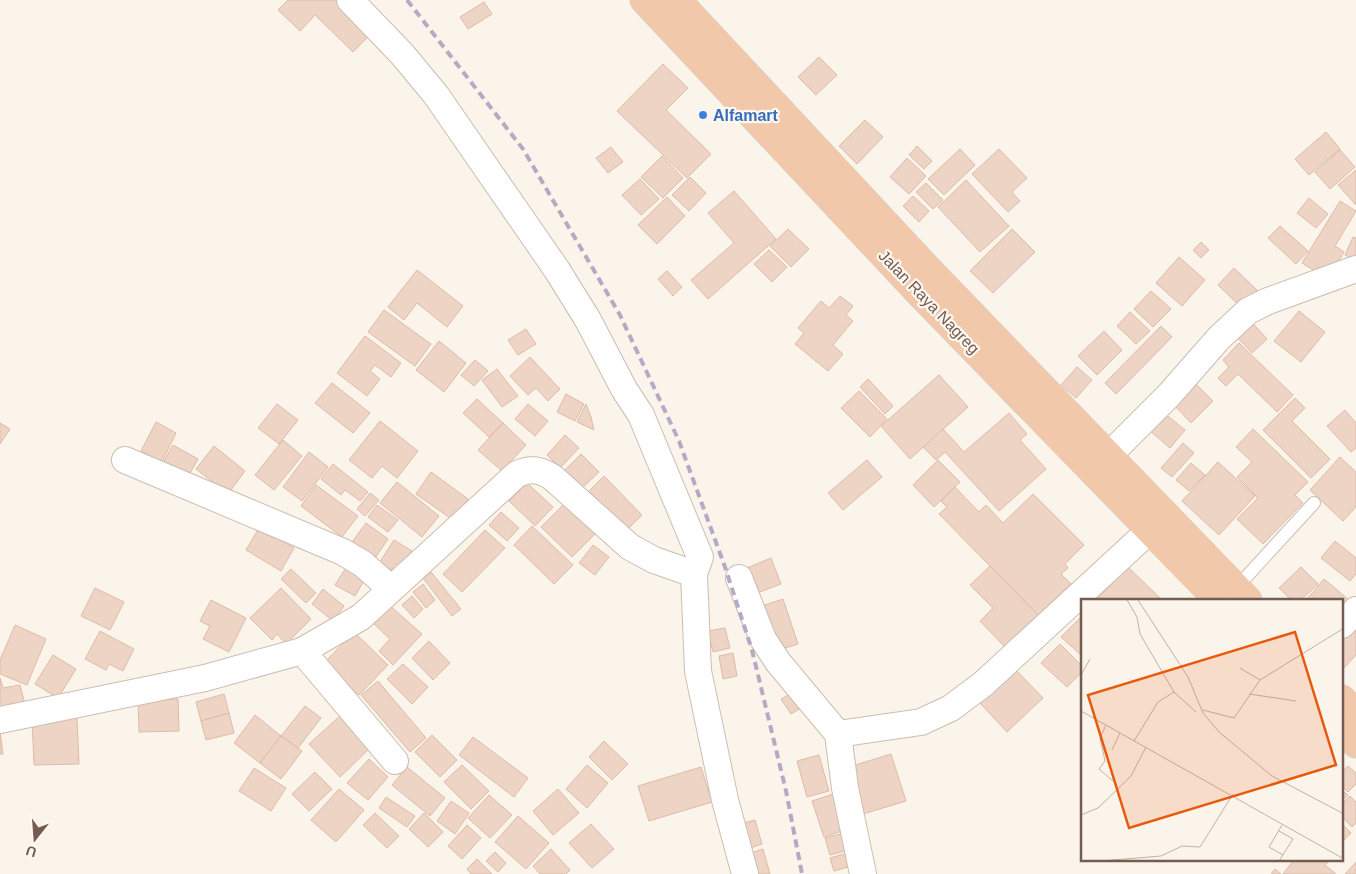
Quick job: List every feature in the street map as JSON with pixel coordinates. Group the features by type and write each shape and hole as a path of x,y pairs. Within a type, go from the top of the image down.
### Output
{"highway":[{"name":"Jalan Raya Nagreg","path":"644,0 682,8 929,270 1108,456 1157,522"},
{"name":"Jalan Raya Nagreg","path":"682,8 922,296 1234,596"},
{"path":"1344,701 1356,714"},
{"path":"1344,731 1356,744"}],"street":[{"path":"350,0 402,54 436,95 557,270 588,320 624,389 641,415 700,557 694,574 698,671 725,800 745,874"},
{"path":"1108,456 1169,395 1219,338 1248,311 1268,301 1356,269"},
{"path":"125,460 343,552 363,564 391,589"},
{"path":"0,720 205,678 302,651 361,617 517,474 528,469 544,472 552,477 630,547 654,560 694,574"},
{"path":"838,734 921,722 951,708 983,684 1157,522"},
{"path":"739,578 763,639 778,662 838,734 845,788 863,874"},
{"path":"1344,624 1356,610"},
{"path":"302,651 395,761"}],"lane":[{"path":"1234,596 1314,503"}],"building":[{"path":"288,0 342,0 374,31 353,52 315,15 300,31 278,10"},
{"path":"484,2 492,14 468,29 460,17"},
{"path":"819,57 837,75 816,95 798,77"},
{"path":"663,64 688,88 666,110 711,154 687,178 617,111"},
{"path":"865,120 883,137 857,164 839,146"},
{"path":"1326,132 1340,149 1309,175 1295,159"},
{"path":"917,146 932,161 924,169 909,155"},
{"path":"611,147 623,162 608,173 596,158"},
{"path":"960,149 975,165 944,195 928,179"},
{"path":"999,149 1027,178 1012,192 1020,201 1008,212 972,174"},
{"path":"1340,150 1355,167 1330,189 1315,172"},
{"path":"662,156 683,178 663,198 641,177"},
{"path":"907,158 926,176 909,194 890,177"},
{"path":"1356,170 1356,205 1338,185"},
{"path":"690,177 706,193 689,211 672,195"},
{"path":"640,179 659,199 641,215 622,195"},
{"path":"966,180 1009,226 980,252 938,207"},
{"path":"926,183 943,200 933,209 916,192"},
{"path":"734,191 776,239 708,299 691,280 734,243 708,213"},
{"path":"913,196 929,211 919,222 903,206"},
{"path":"667,197 685,216 657,244 638,225"},
{"path":"1309,198 1328,214 1316,228 1297,213"},
{"path":"1340,201 1356,211 1335,246 1344,252 1331,274 1318,267 1315,271 1302,263"},
{"path":"1280,226 1308,251 1296,264 1268,238"},
{"path":"788,229 809,249 791,267 770,246"},
{"path":"1012,229 1035,252 993,293 970,271"},
{"path":"1353,237 1356,238 1356,260 1345,255"},
{"path":"1201,242 1209,250 1201,258 1193,250"},
{"path":"769,250 787,267 772,282 754,264"},
{"path":"1179,257 1205,280 1182,306 1156,283"},
{"path":"1234,268 1258,291 1242,308 1218,285"},
{"path":"417,270 463,306 447,327 417,303 404,320 388,307"},
{"path":"667,271 682,287 673,296 658,279"},
{"path":"1151,291 1171,309 1153,327 1134,309"},
{"path":"840,296 853,306 846,315 853,321 833,345 843,354 828,371 795,344 804,333 798,328 821,301 829,308"},
{"path":"384,310 431,344 415,366 368,332"},
{"path":"1299,311 1325,332 1301,362 1274,341"},
{"path":"1130,312 1150,331 1136,344 1117,326"},
{"path":"1249,319 1267,339 1252,353 1233,333"},
{"path":"1161,326 1172,337 1116,394 1105,383"},
{"path":"526,329 536,344 518,355 508,340"},
{"path":"1104,331 1122,350 1097,375 1078,356"},
{"path":"365,336 401,363 391,377 375,365 370,371 380,379 367,396 337,373"},
{"path":"439,341 466,363 444,392 416,370"},
{"path":"1239,343 1293,395 1277,412 1238,374 1226,386 1218,378 1229,367 1223,360"},
{"path":"530,357 560,389 548,401 536,388 528,395 510,376"},
{"path":"475,360 488,371 474,386 461,375"},
{"path":"1077,367 1092,380 1076,398 1061,385"},
{"path":"497,369 518,396 502,407 482,380"},
{"path":"939,375 968,407 910,459 881,426"},
{"path":"868,379 893,406 885,414 860,387"},
{"path":"332,383 370,413 353,433 315,403"},
{"path":"1196,384 1213,401 1191,423 1174,405"},
{"path":"859,391 887,419 870,437 841,408"},
{"path":"566,394 584,404 575,421 557,412"},
{"path":"1295,398 1305,408 1292,421 1330,459 1311,478 1263,430"},
{"path":"477,399 503,423 489,437 463,413"},
{"path":"277,404 298,420 279,444 258,428"},
{"path":"528,404 548,421 535,436 515,419"},
{"path":"586,404 591,417 594,430 577,422"},
{"path":"1345,410 1356,423 1356,448 1351,452 1327,426"},
{"path":"1009,413 1027,434 1020,440 1046,469 999,511 945,452 936,460 923,447 943,429 964,452"},
{"path":"1164,413 1185,430 1170,448 1149,430"},
{"path":"380,421 418,451 397,478 382,466 372,478 349,460"},
{"path":"156,422 176,433 162,462 141,451"},
{"path":"0,423 10,429 0,444"},
{"path":"503,423 526,445 502,471 478,450"},
{"path":"1253,429 1308,482 1295,495 1303,503 1263,544 1237,519 1258,498 1237,477 1252,462 1236,447"},
{"path":"565,435 579,448 560,468 547,455"},
{"path":"283,440 302,456 274,490 255,475"},
{"path":"1183,443 1194,453 1172,477 1161,468"},
{"path":"173,445 198,459 188,477 163,463"},
{"path":"214,446 245,471 228,494 196,469"},
{"path":"309,452 328,467 302,501 283,487"},
{"path":"581,454 599,472 580,490 563,472"},
{"path":"1340,457 1356,472 1356,507 1343,521 1310,490"},
{"path":"867,460 882,477 843,510 828,493"},
{"path":"938,460 960,482 934,507 913,485"},
{"path":"1218,462 1255,496 1219,535 1182,501"},
{"path":"1191,463 1205,475 1189,491 1176,480"},
{"path":"333,464 368,492 360,501 345,490 341,495 321,479"},
{"path":"431,472 468,499 453,520 416,494"},
{"path":"604,476 642,515 622,535 584,496"},
{"path":"397,482 439,516 422,537 380,503"},
{"path":"527,483 553,507 535,526 509,501"},
{"path":"316,485 358,516 342,537 301,506"},
{"path":"955,487 979,512 986,505 1003,523 1033,494 1084,545 1065,564 1068,568 1061,574 1071,584 1038,615 939,514 947,507 941,501"},
{"path":"370,493 379,500 365,516 357,509"},
{"path":"564,504 595,534 572,557 541,527"},
{"path":"377,505 398,520 388,532 368,517"},
{"path":"501,512 519,528 507,541 489,525"},
{"path":"366,523 388,539 373,561 350,545"},
{"path":"532,526 573,565 554,584 514,545"},
{"path":"259,528 294,548 281,571 246,550"},
{"path":"485,530 505,548 462,592 443,574"},
{"path":"394,540 412,551 401,567 395,564 390,572 378,565"},
{"path":"1335,541 1356,558 1356,574 1350,581 1321,558"},
{"path":"593,545 609,557 595,575 579,563"},
{"path":"771,558 781,584 757,593 747,568"},
{"path":"349,563 368,574 355,596 335,585"},
{"path":"990,566 1038,615 1005,647 980,621 993,608 970,585"},
{"path":"1128,567 1161,599 1097,599"},
{"path":"1301,567 1318,584 1302,599 1290,599 1279,588"},
{"path":"291,569 316,593 306,603 281,579"},
{"path":"431,572 461,609 452,616 423,578"},
{"path":"1324,579 1355,605 1344,615 1344,599 1307,599"},
{"path":"423,584 435,600 426,608 413,592"},
{"path":"95,588 124,602 110,630 81,616"},
{"path":"281,588 311,619 286,644 277,634 272,640 250,618"},
{"path":"323,589 344,606 333,621 312,604"},
{"path":"412,596 423,609 414,618 402,605"},
{"path":"783,599 798,644 776,651 762,606"},
{"path":"211,600 246,618 229,652 203,639 210,626 200,621"},
{"path":"388,604 422,634 393,665 379,651 390,639 372,622"},
{"path":"1081,617 1081,655 1061,637"},
{"path":"1356,623 1356,655 1344,668 1344,633"},
{"path":"15,625 46,639 27,685 0,674 0,660"},
{"path":"725,628 730,648 713,652 708,631"},
{"path":"100,631 134,649 123,671 109,664 106,670 85,659"},
{"path":"354,632 388,665 359,695 324,663"},
{"path":"429,641 450,663 433,680 412,658"},
{"path":"1060,644 1081,665 1081,673 1067,687 1041,663"},
{"path":"733,653 737,676 723,679 719,656"},
{"path":"53,655 76,669 58,698 35,684"},
{"path":"403,664 428,687 412,704 387,679"},
{"path":"1014,668 1043,698 1007,732 979,702"},
{"path":"0,678 3,688 20,685 25,704 0,710"},
{"path":"378,681 426,738 410,752 361,695"},
{"path":"792,693 801,708 791,714 781,699"},
{"path":"224,694 229,713 201,721 196,702"},
{"path":"178,699 179,731 139,732 138,700"},
{"path":"305,706 321,718 298,748 281,736"},
{"path":"229,713 234,733 206,740 201,721"},
{"path":"255,715 281,736 260,763 234,743"},
{"path":"340,716 370,748 340,777 309,744"},
{"path":"77,718 79,764 34,765 32,719"},
{"path":"0,731 3,754 0,754"},
{"path":"432,735 457,760 440,777 415,752"},
{"path":"281,736 302,751 281,779 260,763"},
{"path":"473,737 528,778 514,797 459,755"},
{"path":"604,741 628,764 612,780 589,757"},
{"path":"891,754 906,801 863,814 849,767"},
{"path":"819,755 829,791 807,797 797,761"},
{"path":"369,759 388,777 368,800 347,783"},
{"path":"462,765 489,791 471,809 444,782"},
{"path":"587,765 608,783 587,808 566,789"},
{"path":"1348,766 1356,773 1356,784 1348,792 1344,788 1344,770"},
{"path":"407,767 445,798 430,816 392,785"},
{"path":"701,767 712,802 649,821 638,786"},
{"path":"254,768 286,788 271,811 239,791"},
{"path":"315,772 332,789 309,811 292,794"},
{"path":"339,789 364,810 336,842 311,820"},
{"path":"558,789 579,813 553,835 533,811"},
{"path":"836,793 848,829 824,837 812,801"},
{"path":"489,795 512,815 490,838 468,818"},
{"path":"1350,796 1356,802 1356,823 1352,827 1344,819 1344,801"},
{"path":"386,797 415,816 407,827 379,808"},
{"path":"451,801 469,813 455,834 437,821"},
{"path":"375,813 399,836 387,848 363,825"},
{"path":"424,813 443,832 428,847 409,829"},
{"path":"518,816 549,843 526,869 495,842"},
{"path":"755,820 762,844 744,850 736,825"},
{"path":"591,824 614,849 592,868 569,843"},
{"path":"467,825 481,838 462,859 448,846"},
{"path":"1344,826 1351,833 1344,840"},
{"path":"844,833 849,850 830,855 825,838"},
{"path":"551,849 570,870 566,874 540,874 533,866"},
{"path":"763,849 770,874 751,874 745,855"},
{"path":"854,851 858,864 834,871 830,858"},
{"path":"495,852 506,863 498,872 486,861"},
{"path":"477,859 492,874 471,874 467,869"},
{"path":"1292,862 1328,862 1325,865 1336,874 1283,874"},
{"path":"1356,862 1356,874 1345,874"},
{"path":"1275,869 1281,874 1271,874"}],"railway":[{"path":"407,0 523,149 620,315 679,441 725,567 752,650 786,791 802,874"}],"place":[{"name":"Alfamart","path":"703,115"}]}
